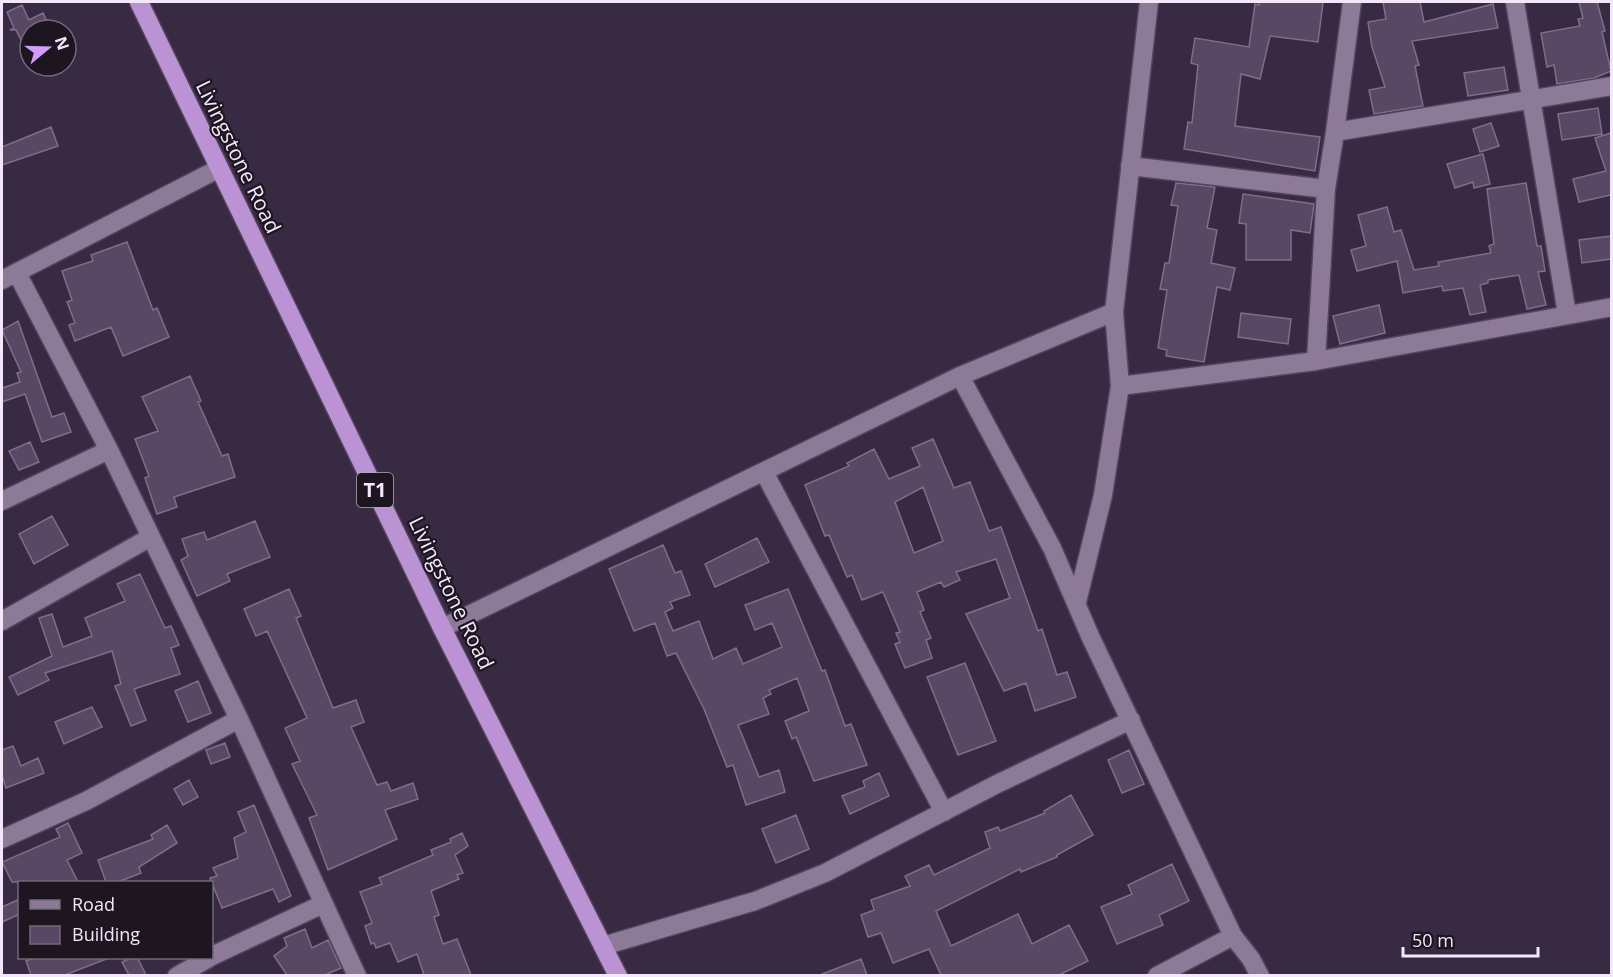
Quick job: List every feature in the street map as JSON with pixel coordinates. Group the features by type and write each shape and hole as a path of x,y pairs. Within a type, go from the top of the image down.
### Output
{"highway":[{"name":"Livingstone Road","path":"139,2 218,170 442,628 618,975"}],"street":[{"path":"1077,602 1103,495 1120,386 1114,312 1149,2"},
{"path":"1316,361 1326,189 1352,2"},
{"path":"1515,2 1567,314"},
{"path":"1335,132 1611,86"},
{"path":"1131,166 1326,189"},
{"path":"218,170 9,277 109,450 239,719 357,975"},
{"path":"1120,386 1316,361 1611,307"},
{"path":"442,628 960,376 1114,312"},
{"path":"960,376 1052,548 1233,936 1260,975"},
{"path":"2,501 109,450"},
{"path":"764,472 944,812"},
{"path":"2,621 151,537"},
{"path":"2,839 86,801 239,719"},
{"path":"603,946 755,901 825,873 1131,720"},
{"path":"213,956 323,904"},
{"path":"1157,975 1233,936"},
{"path":"177,975 206,959"}],"building":[{"path":"1259,2 1323,2 1318,42 1270,36 1260,79 1241,74 1235,126 1320,137 1315,171 1184,149 1188,122 1192,123 1198,65 1191,63 1195,38 1249,47 1255,4 1259,5"},
{"path":"1383,2 1420,2 1424,22 1493,4 1498,28 1412,41 1419,65 1415,66 1423,106 1374,114 1369,90 1385,87 1372,47 1368,22 1386,19"},
{"path":"1579,2 1597,2 1605,31 1602,32 1611,71 1594,78 1557,84 1554,65 1547,67 1541,33 1580,26 1578,19 1583,18"},
{"path":"22,5 28,18 18,18 18,34 16,30 10,30 14,28 7,12"},
{"path":"43,13 45,18 33,18"},
{"path":"1504,67 1508,90 1468,96 1464,73"},
{"path":"1598,108 1602,134 1562,140 1558,114"},
{"path":"1491,123 1499,146 1480,152 1473,129"},
{"path":"51,127 58,146 2,165 2,147"},
{"path":"1611,133 1611,195 1579,202 1573,179 1606,171 1595,138"},
{"path":"1483,154 1490,184 1474,188 1473,182 1455,188 1447,164"},
{"path":"1176,183 1215,187 1207,228 1217,230 1211,263 1235,268 1230,290 1217,287 1204,362 1166,356 1167,350 1158,348 1167,290 1160,289 1165,263 1169,263 1178,206 1171,205"},
{"path":"1526,183 1537,246 1541,246 1545,271 1538,272 1546,305 1527,309 1519,275 1488,280 1488,283 1480,285 1486,312 1470,315 1463,288 1443,291 1442,286 1403,293 1397,261 1357,271 1351,250 1366,246 1358,215 1387,207 1394,232 1401,230 1414,270 1439,266 1438,262 1491,253 1489,246 1494,244 1487,189"},
{"path":"1243,194 1314,204 1310,233 1291,230 1291,260 1246,260 1246,224 1239,223"},
{"path":"1611,236 1611,259 1582,263 1579,240"},
{"path":"127,242 153,310 157,308 169,337 123,356 111,327 75,341 69,325 75,323 67,302 72,300 62,271 93,261 91,255"},
{"path":"1379,305 1385,333 1340,344 1333,316"},
{"path":"1241,313 1291,319 1288,344 1238,337"},
{"path":"18,321 52,417 64,413 71,432 42,442 25,394 2,402 2,388 20,382 17,373 21,372 2,330"},
{"path":"190,376 201,401 198,402 222,456 228,454 235,477 174,497 177,507 157,514 145,478 149,476 135,439 158,431 142,397"},
{"path":"933,439 954,488 970,482 989,531 1001,527 1038,631 1042,629 1057,675 1067,672 1076,697 1035,711 1026,683 1004,691 966,614 1010,598 996,559 956,572 960,580 944,587 941,582 917,592 924,610 920,612 931,638 926,640 932,658 905,668 895,644 900,642 896,633 900,632 883,592 862,600 852,575 847,577 829,535 825,536 805,485 849,466 847,463 874,449 889,479 920,466 912,448","holes":["923,487 943,541 914,553 895,502"]},
{"path":"30,442 39,462 19,470 9,451"},
{"path":"52,516 68,545 34,564 19,534"},
{"path":"255,521 270,557 227,574 230,581 197,596 181,560 188,556 182,539 204,532 207,540"},
{"path":"757,538 769,562 715,587 705,564"},
{"path":"663,545 675,573 681,571 690,595 670,602 673,608 665,612 673,631 699,621 713,659 736,648 743,664 782,647 772,623 755,630 745,605 788,589 822,671 825,670 845,726 851,724 867,765 814,781 796,737 792,739 785,721 809,711 797,678 769,690 771,694 763,698 769,714 738,725 759,777 779,770 785,792 746,805 733,765 727,767 704,709 676,653 667,656 655,623 634,631 609,569"},
{"path":"140,574 165,628 171,626 179,645 171,648 180,674 134,689 146,720 131,726 115,686 121,684 112,651 45,673 49,680 18,695 9,677 52,656 39,618 52,614 63,647 92,636 85,618 125,601 117,584"},
{"path":"289,589 301,616 296,618 333,708 356,700 364,722 351,727 377,785 387,782 391,791 413,783 418,799 385,810 397,839 328,870 309,818 317,815 292,764 300,761 285,728 307,718 267,631 256,636 244,609"},
{"path":"965,663 996,741 958,755 927,677"},
{"path":"198,681 211,713 188,722 175,691"},
{"path":"92,707 102,727 64,744 55,722"},
{"path":"225,743 230,757 211,764 206,750"},
{"path":"13,746 21,766 38,758 44,773 6,788 2,775 2,750"},
{"path":"1129,750 1144,784 1122,793 1108,760"},
{"path":"879,773 889,796 850,814 842,796 865,787 863,781"},
{"path":"189,780 198,797 183,805 174,789"},
{"path":"1071,795 1093,835 1057,857 1021,872 1020,869 936,911 951,946 1018,914 1032,944 1069,925 1088,961 1059,975 941,975 929,949 893,963 881,933 868,937 861,915 874,910 871,900 910,886 905,876 929,865 934,875 990,848 985,832 998,827 1000,831 1045,813 1044,811"},
{"path":"254,805 291,896 279,902 273,889 222,908 210,878 217,876 213,868 238,858 234,838 246,832 238,812"},
{"path":"796,815 809,849 776,863 762,829"},
{"path":"68,823 82,853 67,860 78,881 12,882 2,862 60,837 56,829"},
{"path":"167,825 177,843 139,867 141,873 121,881 106,881 98,860 153,839 151,835"},
{"path":"462,833 468,846 455,855 463,873 457,875 459,879 431,891 439,915 434,917 443,944 457,939 471,975 424,975 417,954 398,962 390,943 376,948 374,943 371,944 365,926 372,923 360,892 382,884 379,878 433,855 431,850 451,842 450,839"},
{"path":"1172,864 1189,901 1159,915 1163,925 1117,944 1101,907 1132,894 1128,885"},
{"path":"18,900 18,915 2,922 2,907"},
{"path":"305,929 312,948 328,940 341,968 325,975 287,975 274,956 287,946 284,938"},
{"path":"31,959 106,959 65,975 31,975 26,961"},
{"path":"138,959 146,975 129,975 122,962"},
{"path":"861,959 867,975 822,975 822,974"}]}
